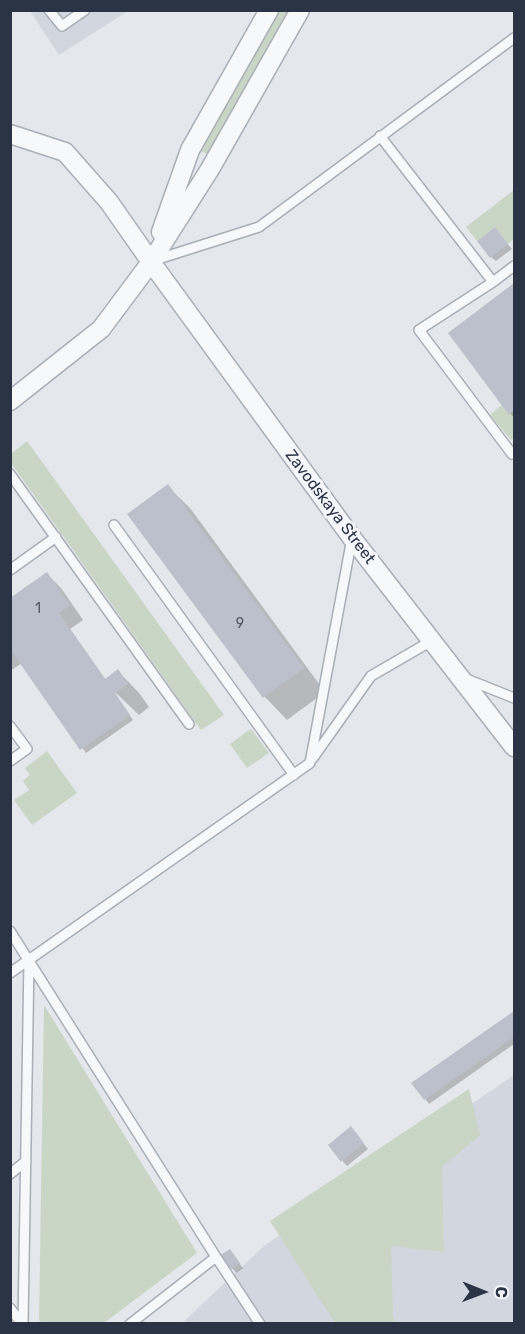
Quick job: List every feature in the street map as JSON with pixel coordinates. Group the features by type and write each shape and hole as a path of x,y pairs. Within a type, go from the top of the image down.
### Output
{"street":[{"path":"151,262 190,150 270,10"},
{"path":"10,400 101,329 151,262 210,169 300,10"},
{"name":"Zavodskaya Street","path":"10,134 65,152 110,202 352,538 514,747"}],"lane":[{"path":"49,10 62,27 85,10"},
{"path":"151,262 259,227 514,38"},
{"path":"380,136 493,282"},
{"path":"514,266 419,330 512,454 514,453"},
{"path":"10,474 189,724"},
{"path":"114,525 294,775"},
{"path":"11,569 56,537"},
{"path":"310,763 352,538"},
{"path":"10,973 310,763 371,676 433,640"},
{"path":"461,677 514,698"},
{"path":"10,726 27,749 10,761"},
{"path":"10,931 260,1323"},
{"path":"23,1323 29,960"},
{"path":"10,1174 26,1161"},
{"path":"129,1323 216,1257"},
{"path":"10,1308 23,1323"}],"shaded area":[{"path":"30,11 128,11 59,55"},
{"path":"514,1075 514,1323 181,1324 264,1246"}],"green space":[{"path":"277,11 292,11 210,155 198,150"},
{"path":"514,190 514,239 508,244 495,227 477,241 466,227"},
{"path":"502,405 508,414 514,410 514,438 511,440 490,415"},
{"path":"27,441 224,715 201,730 11,463 11,454"},
{"path":"251,729 269,753 247,768 230,744"},
{"path":"47,751 77,793 32,825 14,800 29,790 23,781 30,775 25,768"},
{"path":"44,1005 197,1253 104,1323 42,1324 39,1320"},
{"path":"469,1089 480,1135 442,1167 444,1252 391,1246 393,1318 397,1323 335,1323 270,1221"}],"building":[{"path":"495,227 508,244 490,258 477,241"},
{"path":"514,283 514,410 509,415 448,333"},
{"path":"168,484 304,668 263,698 127,514"},
{"path":"47,572 70,605 59,613 105,679 118,669 128,684 115,693 130,715 80,750 10,649 10,598"},
{"path":"514,1011 514,1037 424,1100 411,1083"},
{"path":"351,1126 364,1143 341,1162 328,1145"},
{"path":"230,1249 240,1263 231,1269 221,1255"}]}
